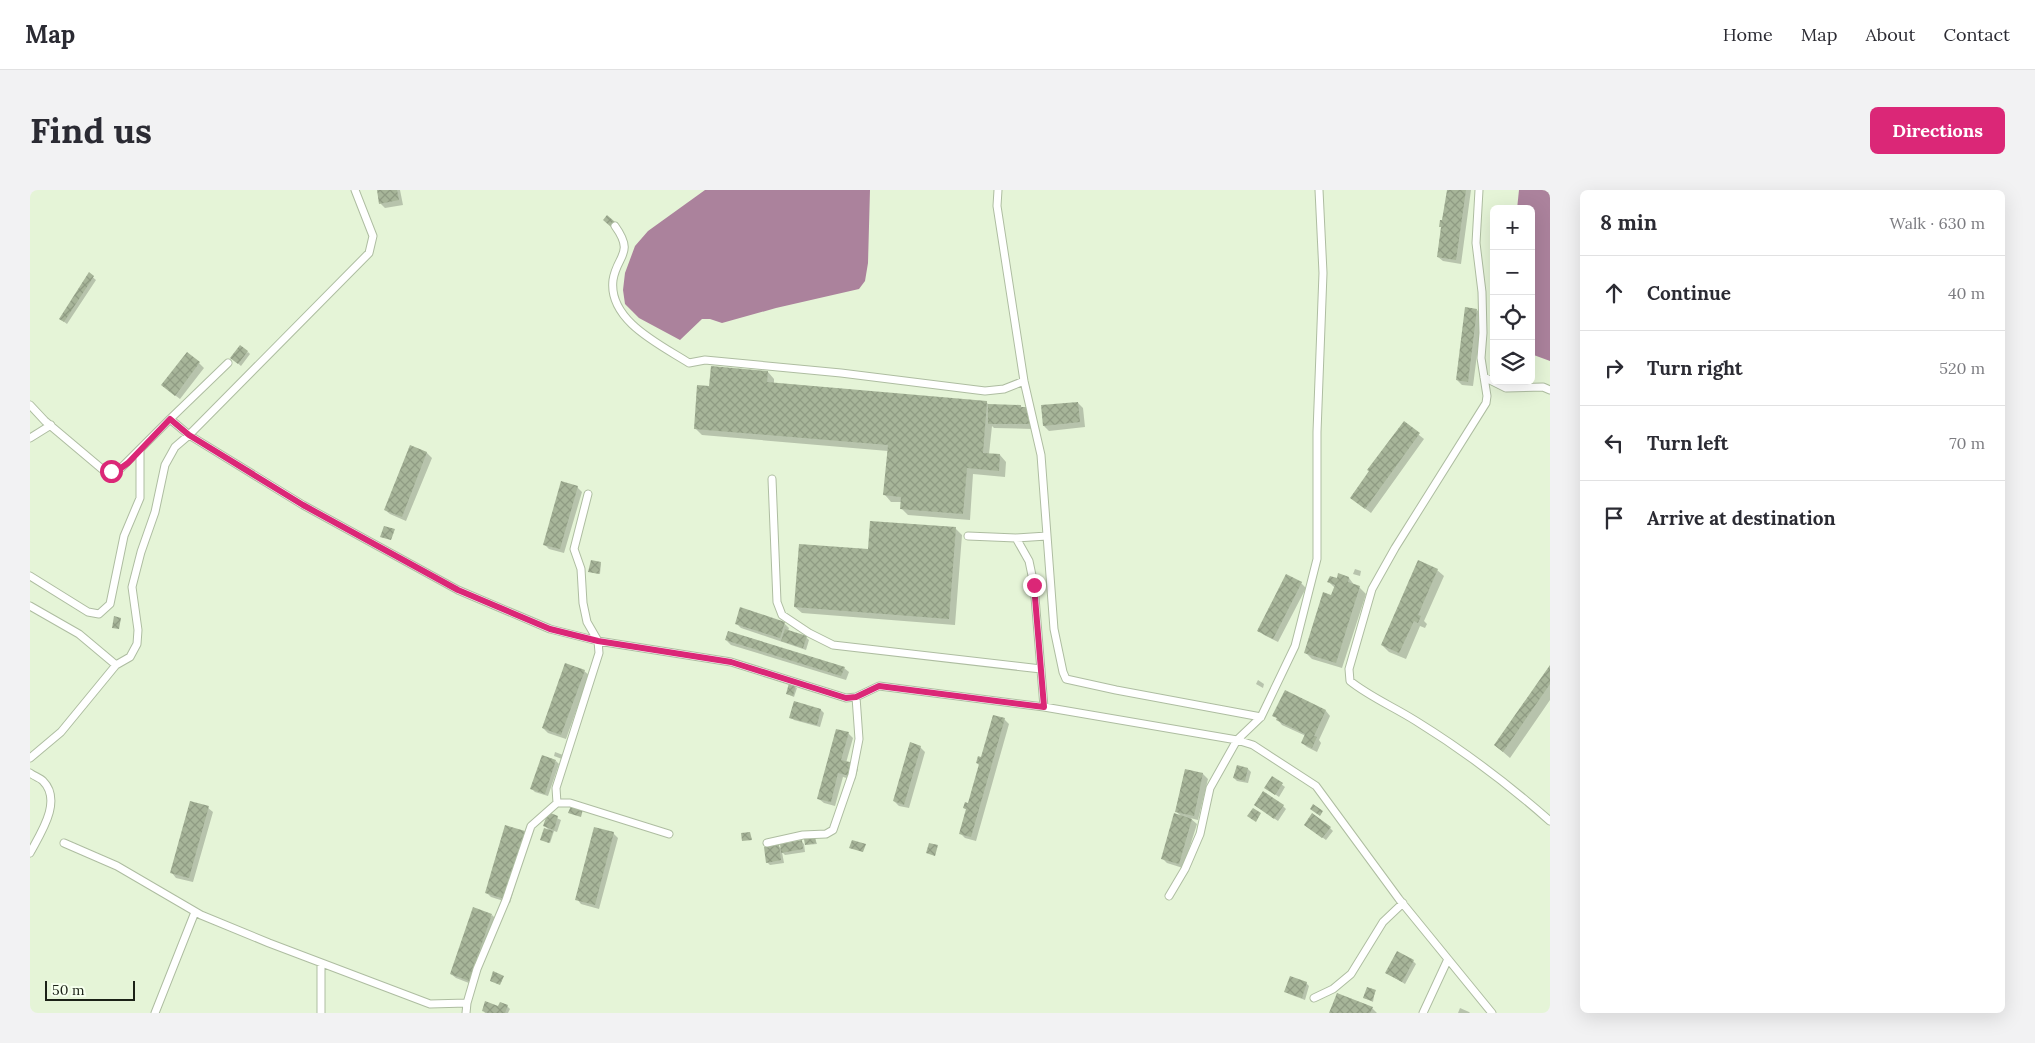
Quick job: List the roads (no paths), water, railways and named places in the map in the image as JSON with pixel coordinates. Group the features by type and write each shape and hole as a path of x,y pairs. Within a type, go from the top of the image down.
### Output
{"lane":[{"path":"30,758 61,732 116,665 130,657 137,644 138,630 132,587 141,552 156,512 165,465 175,447 369,253 373,236 355,190"},
{"path":"998,190 997,206 1024,381 1041,455 1054,629 1066,679 1261,717"},
{"path":"1169,896 1200,834 1210,788 1236,740 1261,717 1295,646 1317,559 1317,432 1323,273 1319,190"},
{"path":"1479,190 1476,243 1482,292 1483,333 1481,358 1487,396 1483,410 1405,532 1372,589 1349,669 1350,681 1360,689 1424,726 1514,789 1550,821"},
{"path":"615,226 621,235 625,247 613,280 615,297 623,315 641,334 689,363 705,360 841,373 985,391 1004,389 1024,381"},
{"path":"30,405 50,426 102,469 111,471 121,468 228,363"},
{"path":"1484,377 1506,388 1544,387 1550,390"},
{"path":"170,419 189,435 303,505 458,590 550,629 598,641 731,662 846,698 856,697 879,686 1044,707 1236,740 1253,745 1316,786 1403,903 1492,1013"},
{"path":"30,438 50,426"},
{"path":"30,576 88,612 99,614 110,604 124,536 140,498 140,450"},
{"path":"772,479 777,602 782,615 809,633 833,645 1041,669"},
{"path":"557,803 556,788 599,652 598,641 588,622 583,603 581,570 574,549 588,494"},
{"path":"968,536 1016,538 1047,536"},
{"path":"1016,538 1029,561 1032,577 1044,707"},
{"path":"30,606 79,634 116,665"},
{"path":"767,843 803,835 826,834 833,830 852,774 859,739 856,697"},
{"path":"30,773 44,782 51,797 49,815 30,853"},
{"path":"466,1013 467,1003 478,969 506,900 531,826 557,803 570,803 669,834"},
{"path":"64,843 117,866 195,912 322,963 430,1004 467,1003"},
{"path":"1314,998 1333,989 1351,974 1383,922 1403,903"},
{"path":"155,1013 195,912"},
{"path":"1423,1013 1448,959"},
{"path":"321,1013 322,963"}]}
